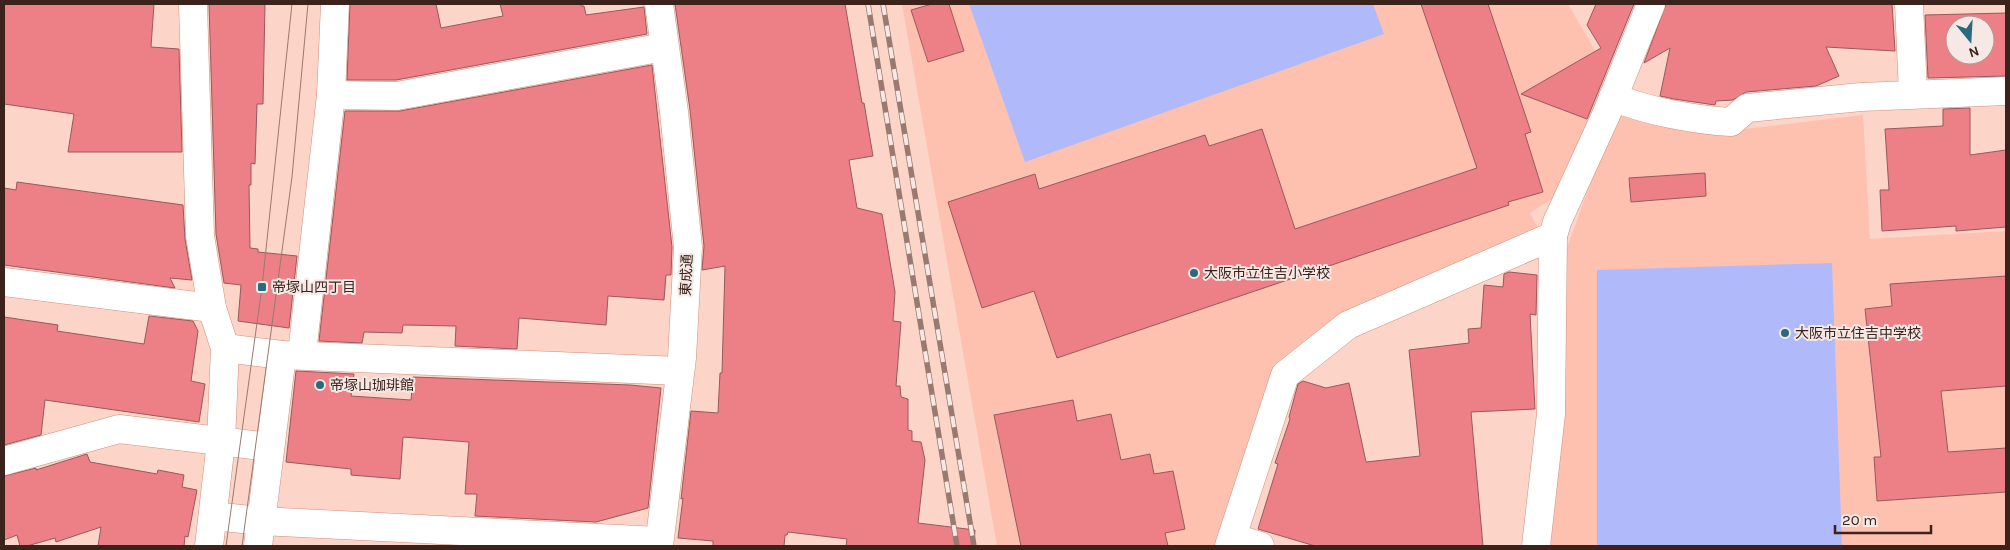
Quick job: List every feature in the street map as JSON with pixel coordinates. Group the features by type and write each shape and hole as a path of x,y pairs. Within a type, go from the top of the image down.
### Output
{"street":[{"path":"193,4 200,236 212,308 225,348 221,442 209,546"},
{"path":"259,534 270,447 292,354 331,95 335,4"},
{"name":"東成通","path":"659,4 674,112 688,247 680,371 659,544"},
{"path":"1536,546 1551,414 1553,236 1651,4"},
{"path":"1909,4 1913,93"},
{"path":"331,95 398,96 664,46"},
{"path":"1613,96 1632,105 1715,121 1731,122 1747,108 1913,93 2006,91"},
{"path":"1260,546 1230,542 1285,375 1348,325 1553,236"},
{"path":"4,282 212,308"},
{"path":"225,348 292,354 680,371"},
{"path":"4,461 119,429 270,447"},
{"path":"213,516 259,534 659,544"}],"shaded area":[{"name":"大阪市立住吉小学校","path":"902,4 1568,4 1610,77 1559,194 1530,213 1538,228 1279,369 1218,546 997,546"},
{"path":"969,4 1373,4 1384,34 1025,162"},
{"name":"大阪市立住吉中学校","path":"1617,109 1720,132 1863,115 1870,239 2006,231 2006,546 1548,546 1562,418 1567,248"},
{"path":"1832,263 1842,546 1597,546 1597,270"}],"building":[{"path":"4,4 154,4 151,47 179,49 182,152 68,152 74,114 4,104"},
{"path":"209,4 265,4 263,104 257,104 255,164 251,163 251,185 249,185 250,248 258,249 258,252 297,256 289,328 238,321 241,285 224,283 216,234"},
{"path":"350,4 436,4 441,28 503,16 500,4 580,4 584,6 586,15 644,7 647,34 396,80 347,80"},
{"path":"675,4 845,4 873,156 849,160 857,208 882,214 895,292 893,321 901,322 896,386 900,386 901,397 908,399 908,430 912,431 912,441 921,442 925,460 918,523 975,530 974,546 846,546 847,539 788,532 785,535 784,546 713,546 713,541 678,538 691,411 718,413 720,373 722,373 725,266 702,270 704,246 690,110"},
{"path":"932,4 949,4 964,51 928,62 911,10"},
{"path":"1421,4 1488,4 1531,132 1525,134 1543,192 1508,202 1509,205 1057,358 1034,291 982,308 948,202 1035,174 1039,189 1205,135 1209,146 1262,129 1295,229 1477,168"},
{"path":"1596,4 1634,4 1587,119 1521,94 1601,48 1587,25"},
{"path":"1666,4 1892,4 1895,51 1826,47 1839,76 1816,86 1746,92 1733,100 1716,101 1715,105 1674,99 1660,96 1670,48 1644,63"},
{"path":"2006,13 2006,76 1928,78 1925,15"},
{"path":"652,65 672,247 671,275 666,275 664,300 608,296 606,325 519,318 517,349 455,346 456,326 403,325 402,333 364,332 362,343 319,341 345,111 400,111"},
{"path":"1970,108 1970,155 2006,150 2006,227 1956,231 1956,226 1882,231 1880,190 1889,190 1885,129 1943,126 1943,109"},
{"path":"1705,173 1706,196 1631,202 1629,178"},
{"path":"17,182 183,205 185,239 192,280 170,278 175,288 4,265 4,188 16,190"},
{"path":"1509,272 1537,275 1536,315 1530,314 1535,409 1471,412 1483,546 1315,546 1258,529 1278,464 1275,463 1290,419 1298,384 1303,381 1326,388 1349,383 1366,462 1420,456 1409,350 1469,343 1468,329 1481,328 1484,285 1503,287 1504,274"},
{"path":"2006,276 2006,386 1941,391 1948,452 2006,448 2006,492 1877,501 1874,457 1881,457 1865,309 1892,306 1890,284"},
{"path":"149,316 193,321 198,331 191,381 205,384 199,422 45,400 41,435 4,445 4,317 58,325 57,331 144,344"},
{"path":"296,371 354,374 351,396 411,400 413,377 630,385 661,388 648,508 596,522 475,516 477,494 465,494 469,442 403,437 400,479 351,475 351,469 286,462"},
{"path":"1073,400 1077,421 1111,414 1121,460 1150,454 1154,474 1173,471 1185,529 1165,533 1168,546 1021,546 994,415"},
{"path":"87,454 90,462 157,474 158,470 184,475 182,487 197,490 188,537 185,536 184,546 98,546 101,527 56,542 55,538 27,546 20,546 17,535 4,540 4,476 36,468 36,470"}],"tram line":[{"path":"226,546 262,287 292,4"},
{"path":"242,546 292,177 308,4"}],"railway":[{"path":"868,4 957,546"},
{"path":"883,4 974,546"}],"place":[{"name":"大阪市立住吉小学校","path":"1194,273"},
{"name":"帝塚山四丁目","path":"262,287"},
{"name":"大阪市立住吉中学校","path":"1785,333"},
{"name":"帝塚山珈琲館","path":"320,385"}]}
